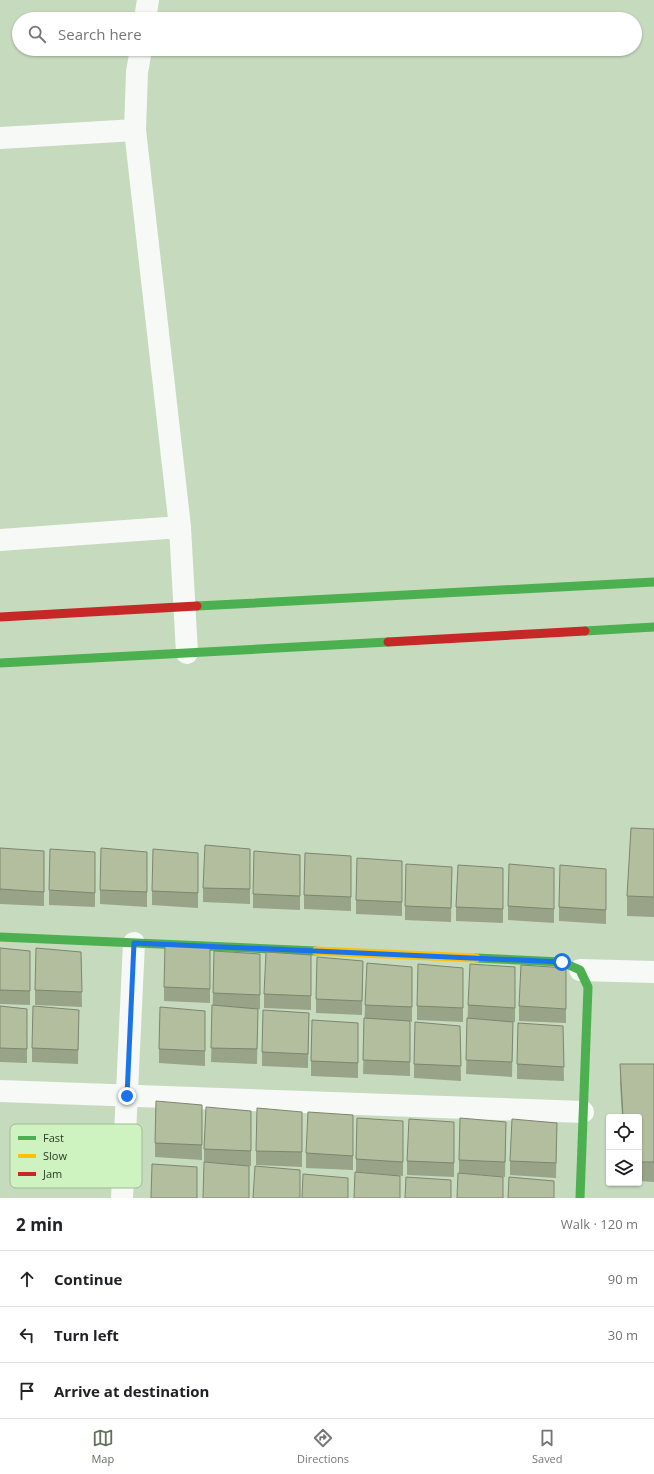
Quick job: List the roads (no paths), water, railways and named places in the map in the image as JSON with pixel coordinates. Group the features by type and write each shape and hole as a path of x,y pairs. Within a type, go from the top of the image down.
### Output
{"street":[{"path":"146,12 148,0"},
{"path":"140,56 137,72 135,130 180,527 187,652"},
{"path":"0,138 135,130"},
{"path":"0,540 180,527"},
{"path":"0,617 654,582"},
{"path":"0,663 654,627"},
{"path":"0,937 562,962 580,970 654,972"},
{"path":"126,1124 134,943"},
{"path":"580,970 588,987 580,1198"},
{"path":"0,1091 583,1112"},
{"path":"122,1188 122,1198"}]}
